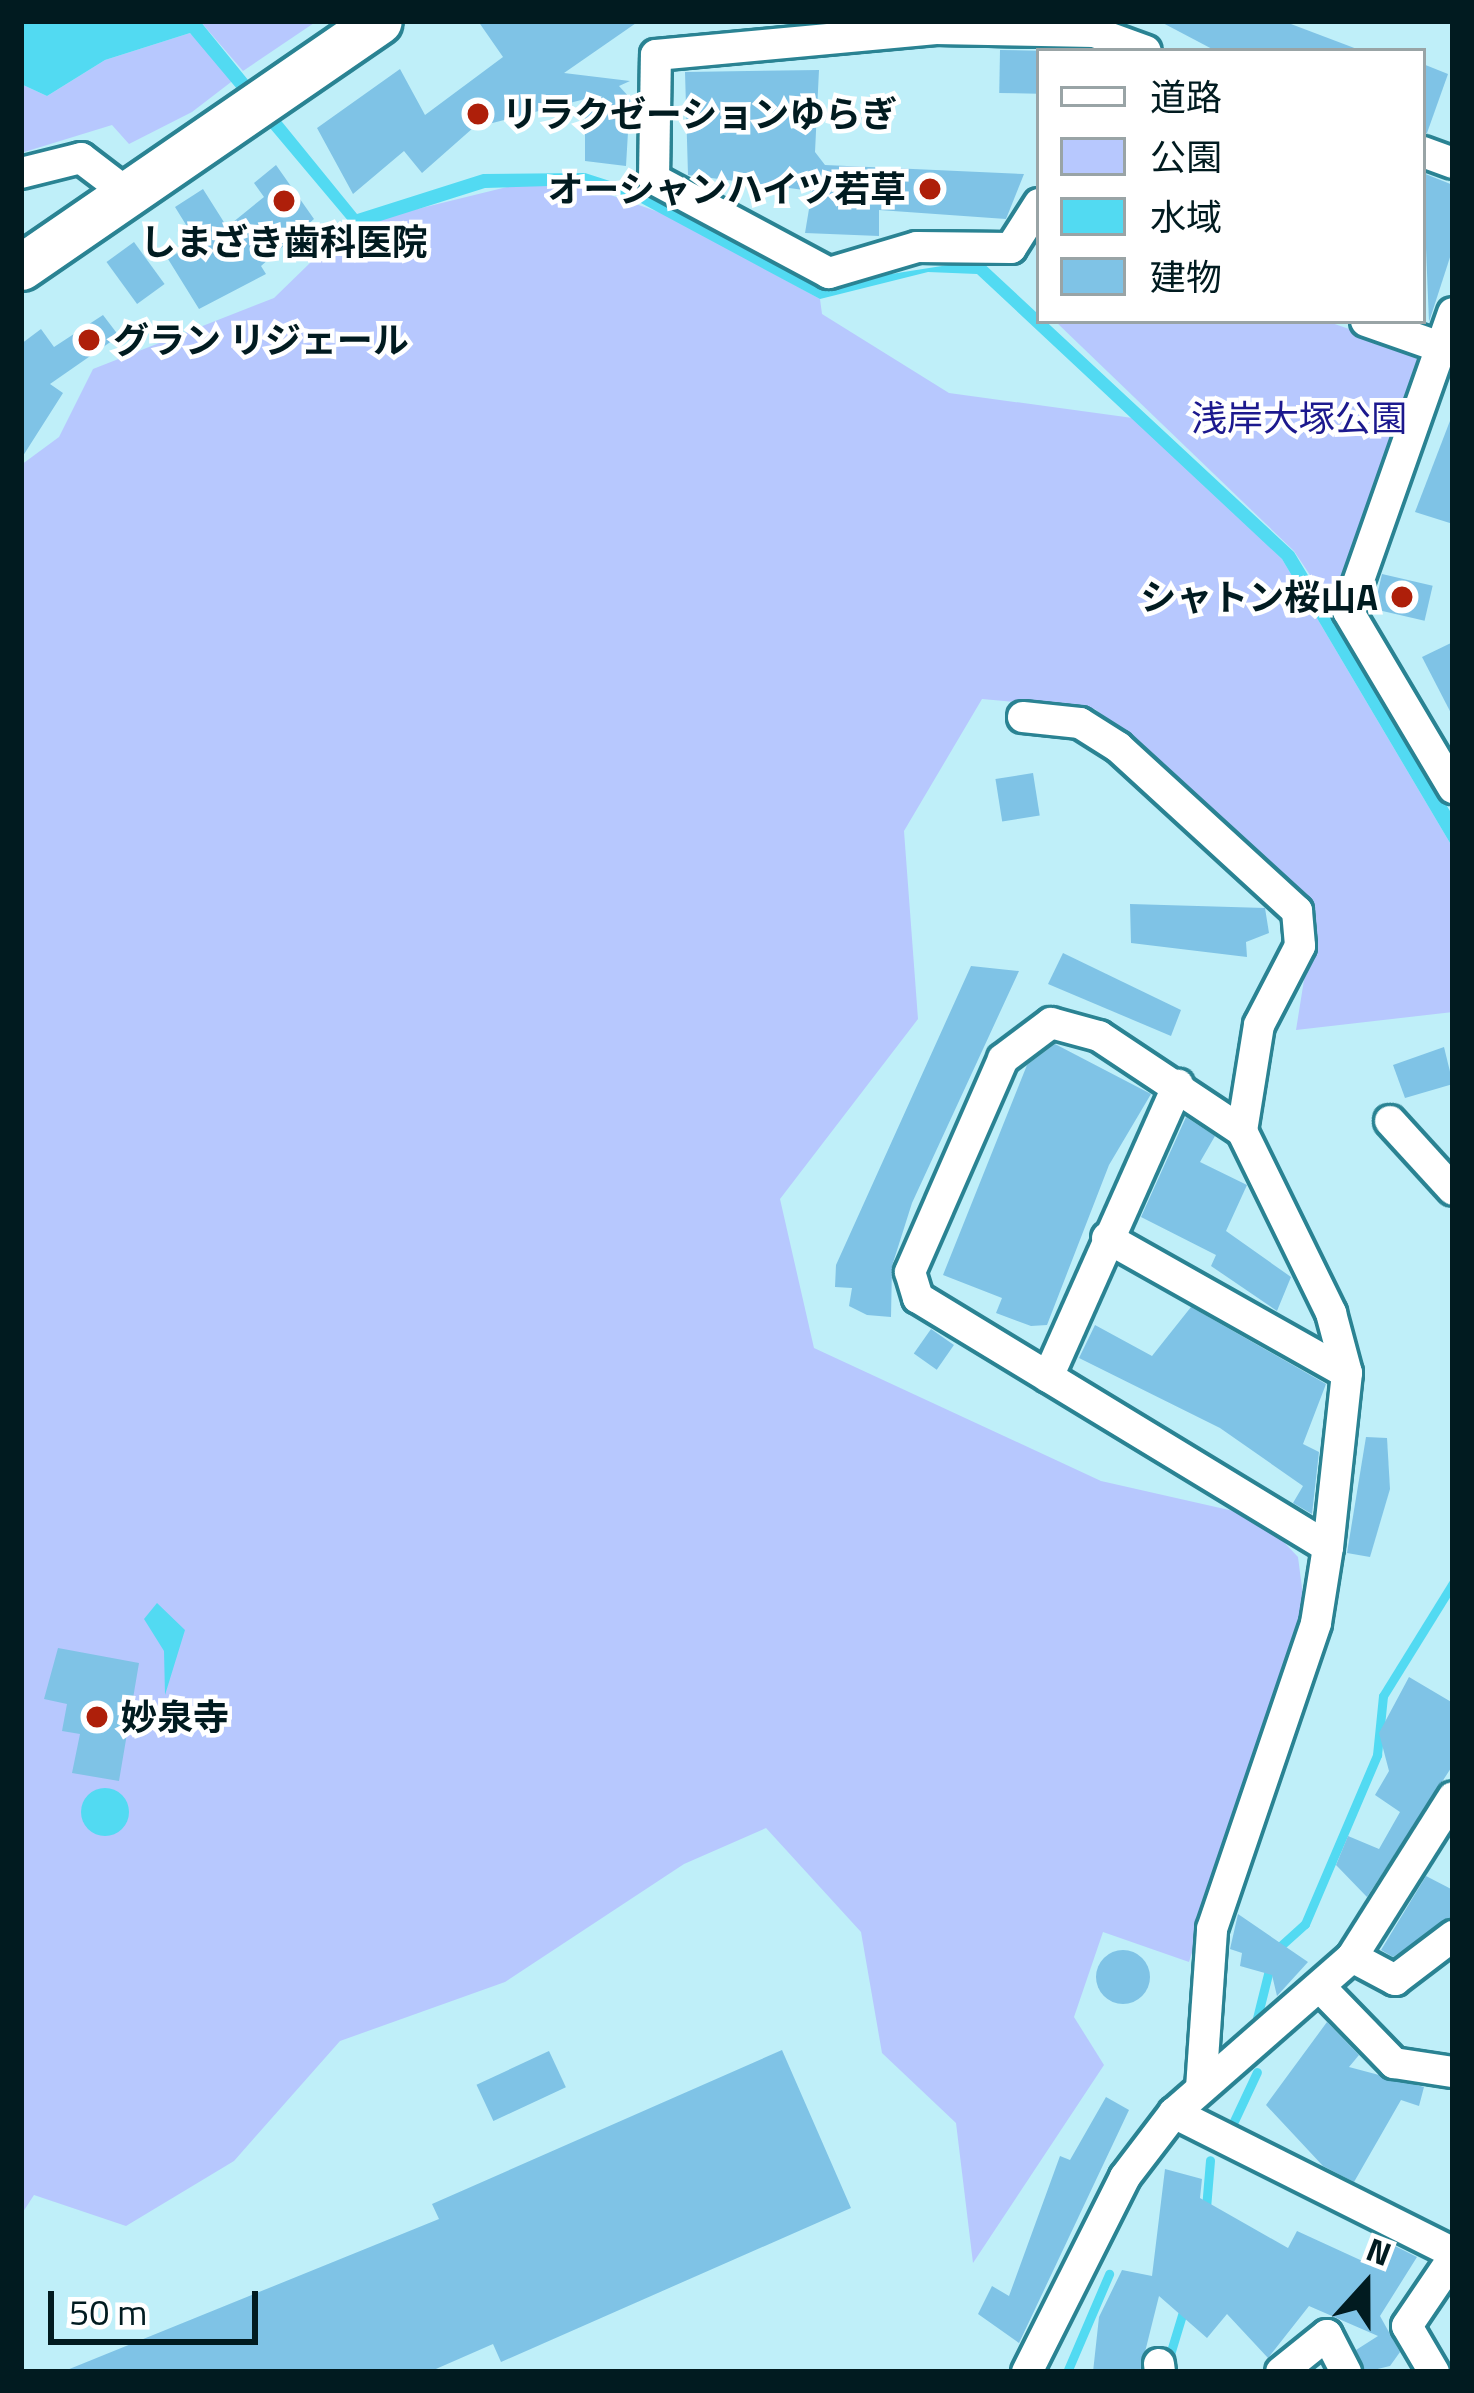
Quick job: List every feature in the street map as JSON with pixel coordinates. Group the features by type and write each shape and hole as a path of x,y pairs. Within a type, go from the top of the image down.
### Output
{"street":[{"path":"21,267 379,21"},
{"path":"1036,210 1012,248 917,247 830,273 654,179 656,56 936,25 1128,48"},
{"path":"21,173 81,158 127,193"},
{"path":"1447,770 1348,611 1453,313"},
{"path":"1375,324 1440,347"},
{"path":"1023,717 1080,723 1118,747 1298,911 1300,946 1259,1025 1242,1131"},
{"path":"1201,2088 1212,1929 1316,1623 1328,1547 1347,1373 1330,1313 1242,1131 1178,1085 1072,1024 1028,1030 1003,1059 910,1284 930,1309 1328,1547"},
{"path":"1048,1377 1178,1085"},
{"path":"1390,1120 1453,1190"},
{"path":"1107,1238 1347,1373"},
{"path":"1028,2372 1106,2206 1174,2114 1352,1957 1453,1797"},
{"path":"1352,1957 1396,1980 1453,1936"},
{"path":"1321,1988 1394,2063 1453,2072"},
{"path":"1174,2114 1453,2255 1407,2326 1433,2372"},
{"path":"1281,2372 1327,2336 1346,2372"}],"green space":[{"path":"200,21 317,21 243,71"},
{"path":"190,33 235,79 192,112 129,144 112,125 21,153 21,84 47,96 105,60"},
{"path":"519,184 582,185 667,215 820,299 822,314 949,393 1140,419 1282,559 1453,848 1453,1012 1296,1030 1315,911 1095,709 982,699 904,831 918,1019 780,1199 814,1348 1101,1481 1260,1517 1298,1557 1304,1603 1189,1962 1103,1932 1074,2017 1104,2065 973,2263 956,2123 882,2053 861,1932 766,1828 684,1864 505,1982 340,2041 234,2161 126,2226 34,2195 21,2215 21,465 59,437 93,369 274,298 348,226"},
{"name":"浅岸大塚公園","path":"1058,324 1335,324 1410,350 1420,363 1332,608 1294,551"}],"water":[{"path":"21,21 200,21 357,214 483,174 585,173 666,199 821,285 980,260 1036,312 1036,324 1049,324 1294,552 1453,816 1453,848 1282,559 977,274 928,272 820,299 641,203 582,185 485,188 355,229 190,33 105,60 47,96 21,84"},
{"path":"157,1603 185,1630 165,1695 164,1651 144,1619"},
{"path":"105,1788 122,1795 129,1812 122,1829 105,1836 88,1829 81,1812 88,1795"}],"building":[{"path":"478,21 639,21 564,73 630,81 619,86 630,98 626,166 585,161 585,99 473,128 422,173 404,151 353,194 317,128 400,69 425,115 503,57"},
{"path":"1159,21 1283,21 1354,48 1210,48"},
{"path":"1000,50 1036,51 1036,94 999,93"},
{"path":"1426,65 1448,74 1426,133"},
{"path":"819,70 815,152 825,165 1024,174 1006,219 879,210 879,236 805,233 812,191 688,175 685,72"},
{"path":"276,165 314,219 261,266 266,274 199,309 168,259 196,241 175,207 203,189 227,227 264,197 254,183"},
{"path":"1426,174 1453,185 1453,248 1429,322"},
{"path":"134,242 165,284 137,304 106,262"},
{"path":"103,315 119,336 50,384 63,393 21,459 21,344 41,329 54,347"},
{"path":"1453,413 1453,524 1415,512"},
{"name":"シャトン桜山A","path":"1382,574 1433,586 1425,621 1374,609"},
{"path":"1453,642 1453,717 1422,657"},
{"path":"1033,773 1040,815 1002,821 995,779"},
{"path":"1130,904 1265,908 1269,933 1246,942 1247,957 1131,943"},
{"path":"1063,953 1181,1010 1171,1036 1048,984"},
{"path":"971,966 1019,971 912,1203 892,1266 891,1317 867,1315 849,1306 852,1288 835,1287 836,1265"},
{"path":"1055,1044 1151,1094 1109,1165 1047,1325 1031,1326 996,1313 1002,1298 943,1275 1027,1065"},
{"path":"1444,1047 1453,1084 1405,1098 1393,1065"},
{"path":"1186,1117 1215,1136 1200,1162 1247,1185 1226,1231 1291,1277 1277,1311 1211,1266 1216,1255 1141,1217"},
{"path":"1191,1307 1326,1384 1303,1444 1319,1452 1312,1514 1293,1503 1303,1486 1220,1428 1079,1358 1095,1325 1152,1356"},
{"path":"931,1329 954,1345 937,1370 914,1354"},
{"path":"1366,1437 1387,1438 1390,1489 1370,1557 1347,1553"},
{"name":"妙泉寺","path":"58,1648 139,1663 119,1781 72,1773 80,1734 62,1731 67,1704 44,1699"},
{"path":"1409,1677 1453,1703 1453,1765 1367,1897 1336,1865 1348,1836 1379,1849 1400,1812 1375,1795 1389,1771 1379,1733"},
{"path":"1426,1876 1453,1890 1453,1917 1393,1957 1381,1950"},
{"path":"1238,1914 1308,1962 1277,1996 1272,1975 1240,1966 1242,1953 1230,1949"},
{"path":"1123,1950 1142,1958 1150,1977 1142,1996 1123,2004 1104,1996 1096,1977 1104,1958"},
{"path":"1327,2022 1359,2055 1349,2067 1424,2087 1419,2106 1401,2100 1354,2182 1323,2166 1266,2105"},
{"path":"782,2050 851,2208 501,2362 493,2344 429,2372 62,2372 439,2219 432,2204"},
{"path":"549,2051 566,2087 493,2121 476,2085"},
{"path":"1106,2097 1129,2110 1019,2343 978,2314 992,2286 1009,2296 1060,2156 1070,2160"},
{"path":"1165,2169 1202,2179 1200,2198 1288,2248 1297,2231 1369,2264 1381,2239 1417,2257 1380,2316 1400,2352 1390,2366 1365,2372 1356,2350 1378,2336 1309,2306 1268,2358 1227,2314 1207,2338 1159,2296 1140,2372 1093,2372 1099,2317 1122,2270 1152,2276"}],"waterway":[{"path":"1276,1950 1305,1924 1377,1755 1383,1696 1453,1583"},
{"path":"1257,2018 1270,1966"},
{"path":"1234,2121 1257,2072"},
{"path":"1206,2208 1210,2160"},
{"path":"1067,2372 1109,2274"},
{"path":"1168,2361 1185,2305"}],"place":[{"name":"リラクゼーションゆらぎ","path":"478,114"},
{"name":"オーシャンハイツ若草","path":"930,189"},
{"name":"しまざき歯科医院","path":"284,201"},
{"name":"グラン リジェール","path":"89,340"},
{"name":"シャトン桜山A","path":"1402,597"},
{"name":"妙泉寺","path":"97,1717"}]}
